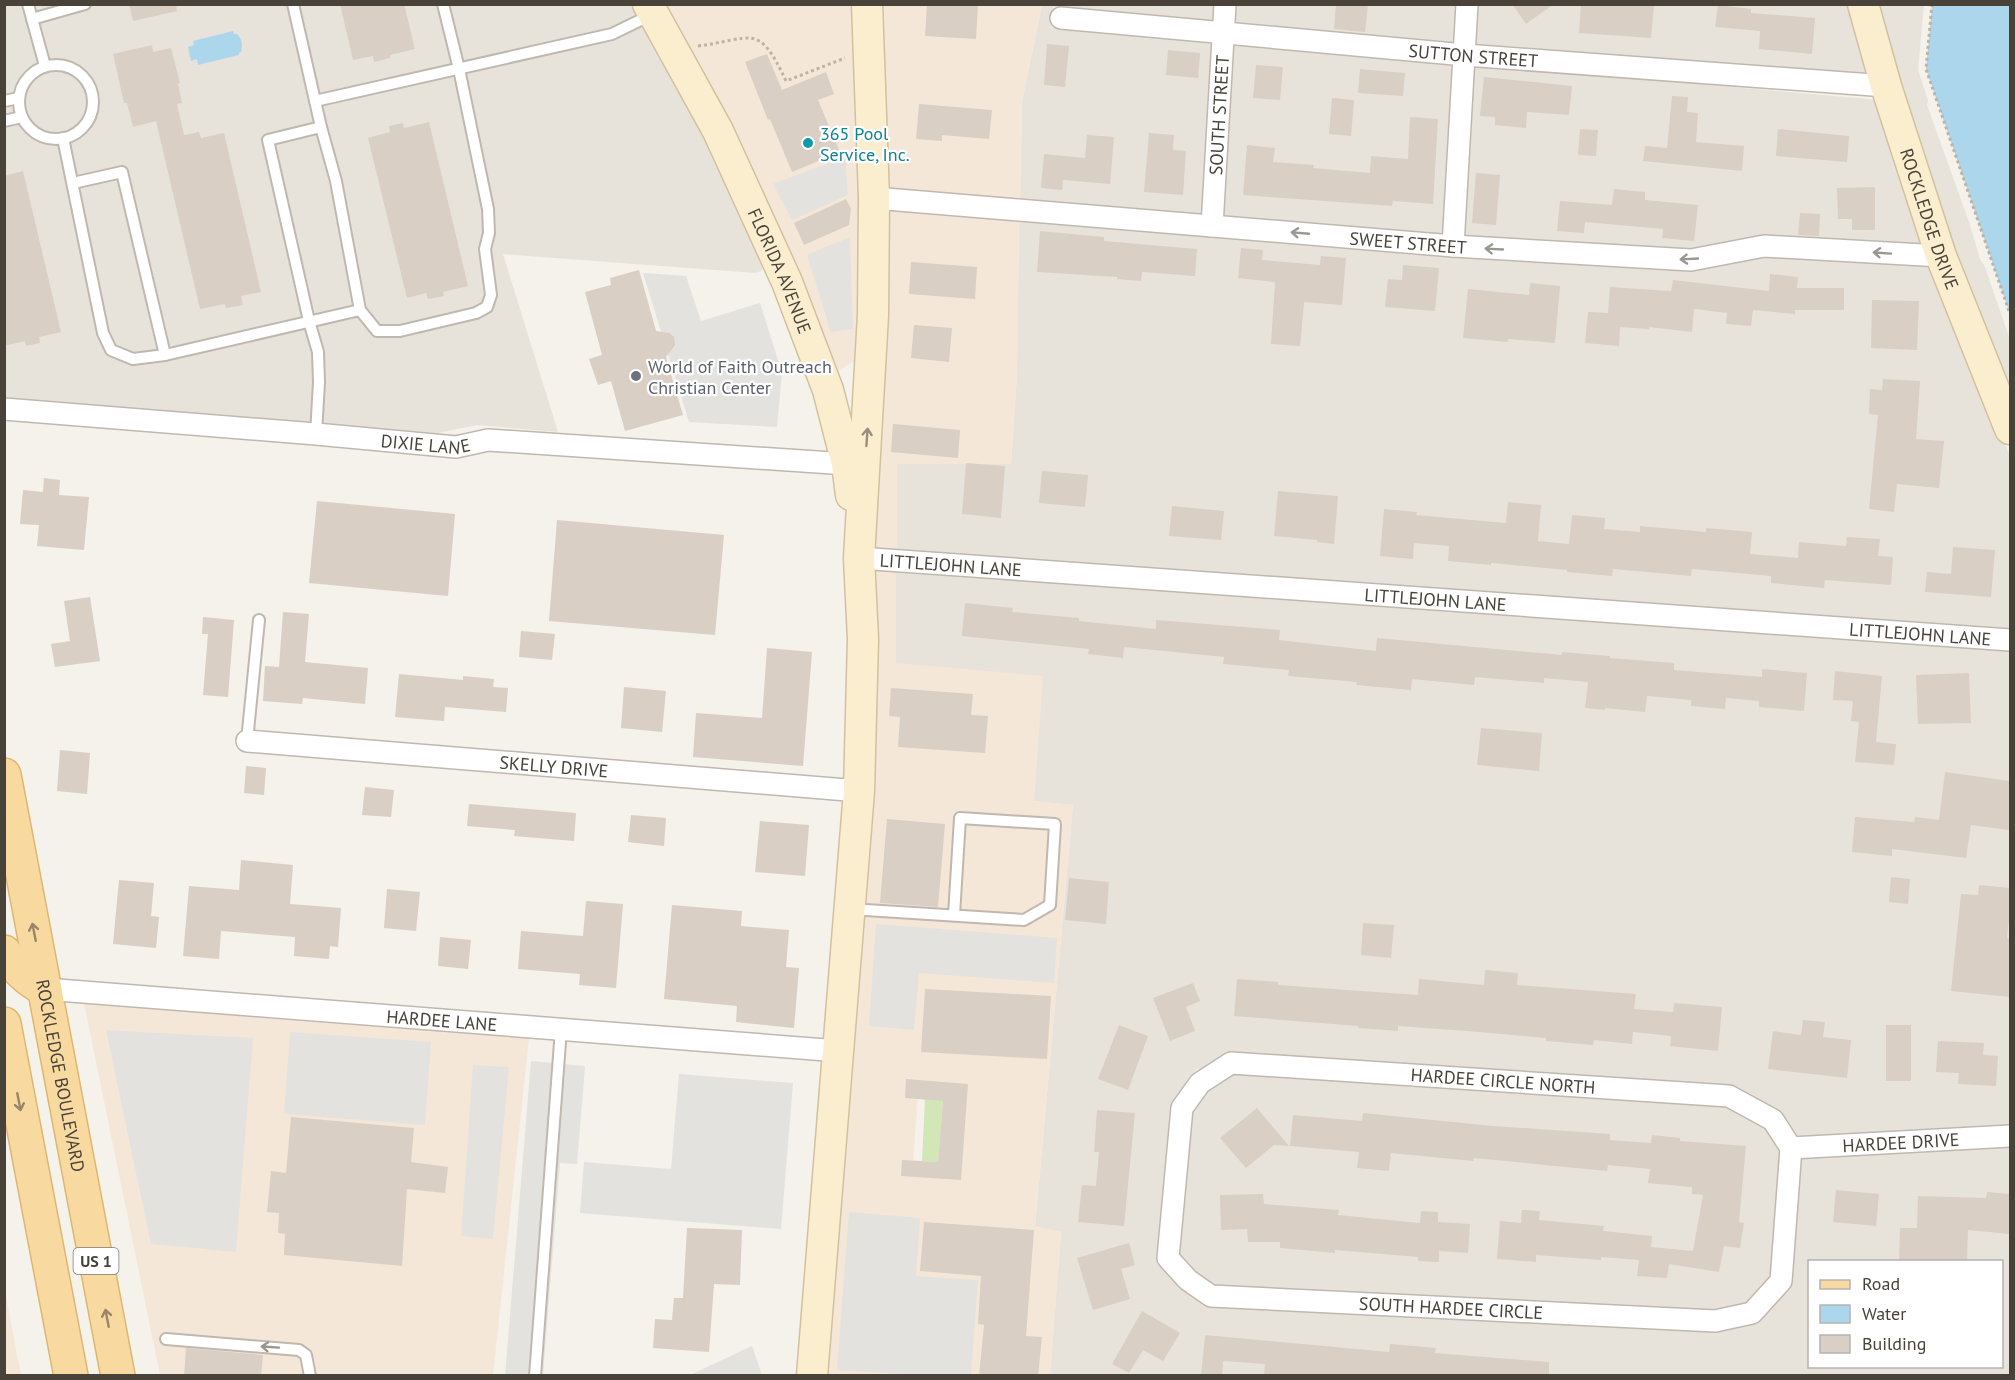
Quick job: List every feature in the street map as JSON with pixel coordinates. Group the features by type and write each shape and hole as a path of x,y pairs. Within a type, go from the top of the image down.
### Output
{"main road":[{"name":"ROCKLEDGE BOULEVARD","path":"4,775 118,1376"},
{"path":"4,952 18,971 45,989"},
{"name":"US 1","path":"4,1024 71,1376"}],"street":[{"path":"812,1376 859,791 862,639 859,558 873,344 874,198 867,4"},
{"name":"SOUTH STREET","path":"1212,226 1225,4"},
{"path":"1453,246 1467,4"},
{"name":"ROCKLEDGE DRIVE","path":"1863,4 1886,86 1941,256 2010,429"},
{"name":"FLORIDA AVENUE","path":"650,9 718,131 787,282 828,390 847,464 859,558"},
{"name":"SUTTON STREET","path":"1061,18 1465,55 1886,86"},
{"name":"SWEET STREET","path":"874,198 1453,246 1691,260 1764,246 1941,256"},
{"path":"828,390 862,369 873,344"},
{"name":"DIXIE LANE","path":"4,410 456,447 488,440 847,464"},
{"name":"LITTLEJOHN LANE","path":"859,558 2010,640"},
{"name":"SKELLY DRIVE","path":"248,741 859,791"},
{"name":"HARDEE LANE","path":"45,989 839,1051"},
{"name":"HARDEE CIRCLE NORTH","path":"1200,1083 1230,1064 1729,1096 1773,1120 1791,1148"},
{"name":"SOUTH HARDEE CIRCLE","path":"1200,1083 1182,1108 1168,1258 1188,1280 1212,1296 1715,1321 1752,1313 1781,1281 1791,1148"},
{"name":"HARDEE DRIVE","path":"1791,1148 2010,1136"}],"lane":[{"path":"28,4 45,66"},
{"path":"32,19 85,4"},
{"path":"293,4 321,127 336,181 360,310 377,331 400,331 476,313 487,308 491,295 485,249 489,233 488,209 443,4"},
{"path":"315,101 612,34 650,9"},
{"path":"57,64 69,67 87,82 92,93 93,105 84,127 63,138 51,139 39,135 22,117 19,98 21,87 35,71 45,66 57,64"},
{"path":"4,101 19,98"},
{"path":"4,121 22,117"},
{"path":"316,434 318,352 268,140 321,127"},
{"path":"63,138 103,333 111,350 133,359 165,356 360,310"},
{"path":"73,183 122,172 165,356"},
{"path":"248,741 259,620"},
{"path":"850,909 1023,920 1050,905 1055,824 960,818 954,915"},
{"path":"535,1376 561,1029"},
{"path":"166,1339 299,1350 306,1355 310,1376"}],"path":[{"path":"1932,4 1926,69 2010,315"},
{"path":"691,40 696,46 748,36 767,46 774,55 786,81 852,56"}],"shaded area":[{"path":"4,5 636,5 714,146 765,265 761,271 755,273 503,254 558,432 477,425 428,435 5,399"},
{"path":"658,5 857,5 864,341 854,361 832,375"},
{"path":"876,5 1042,5 1022,101 1020,199 883,188"},
{"path":"1042,5 1216,5 1215,21 1053,7 1051,28 1214,42 1204,214 1020,199 1022,101"},
{"path":"1235,5 1457,5 1456,43 1234,22"},
{"path":"1477,5 1853,5 1872,75 1475,45"},
{"path":"1873,5 1924,5 1918,70 1928,100 1927,105 2010,340 2010,403 1951,254"},
{"path":"1233,44 1455,65 1444,235 1223,216"},
{"path":"1474,66 1880,100 1927,245 1765,235 1691,249 1463,236"},
{"path":"845,157 848,195 792,220 773,184"},
{"path":"883,210 1019,221 1017,373 1011,464 897,464 897,550 869,548"},
{"path":"1019,221 1443,257 1690,271 1764,256 1934,267 2010,456 2010,630 897,550 897,464 1011,464 1017,373"},
{"path":"850,237 853,329 831,332 807,255"},
{"path":"643,273 686,276 701,321 760,303 782,373 777,427 689,422"},
{"path":"869,570 896,571 896,663 1043,676 1034,801 1073,805 1035,1226 1061,1232 1050,1375 821,1376","holes":["918,1096 951,1101 921,1171 913,1161"]},
{"path":"896,571 2010,651 2010,1126 1796,1137 1778,1110 1729,1085 1231,1052 1201,1070 1198,1068 1187,1079 1159,1258 1181,1288 1211,1307 1717,1332 1758,1321 1787,1288 1800,1159 2010,1147 2010,1375 1050,1375 1061,1232 1035,1227 1073,805 1034,801 896,663"},
{"path":"876,924 1057,938 1054,983 919,973 914,1030 869,1026"},
{"path":"84,1003 547,1039 529,1038 493,1375 160,1375"},
{"path":"106,1030 253,1038 236,1252 151,1244"},
{"path":"290,1032 431,1042 425,1125 284,1114"},
{"path":"531,1061 585,1066 577,1164 560,1163 543,1375 505,1376"},
{"path":"473,1065 509,1067 493,1239 461,1236"},
{"path":"679,1074 793,1083 781,1229 580,1213 584,1162 671,1169"},
{"path":"1233,1074 1726,1107 1767,1129 1781,1151 1771,1276 1747,1303 1715,1310 1215,1286 1194,1272 1178,1254 1191,1112 1206,1092"},
{"path":"849,1212 920,1218 916,1276 978,1280 971,1375 915,1375 837,1370"},
{"path":"5,1292 21,1375 5,1375"},
{"path":"752,1346 762,1375 690,1375"}],"green space":[{"path":"925,1099 943,1101 938,1162 922,1161"}],"water":[{"path":"1932,5 2010,5 2010,314 1926,69"},
{"path":"233,31 242,42 239,55 198,65 197,59 191,61 188,47 194,45 193,41"}],"building":[{"path":"129,4 176,4 177,11 133,21"},
{"path":"340,4 404,4 415,49 390,55 390,58 374,62 373,56 353,60"},
{"path":"927,4 978,4 976,39 925,36"},
{"path":"1336,4 1368,4 1365,32 1334,29"},
{"path":"1512,4 1554,4 1526,24"},
{"path":"1581,4 1654,4 1651,38 1579,33"},
{"path":"1718,5 1751,9 1751,13 1815,18 1812,54 1759,49 1760,31 1715,27"},
{"path":"1047,44 1069,46 1065,87 1044,85"},
{"path":"152,45 153,52 171,48 180,83 178,84 182,103 177,104 184,135 199,132 201,138 224,133 261,292 241,296 243,305 226,308 225,304 200,309 156,121 133,127 127,103 124,103 113,54"},
{"path":"1168,50 1200,53 1198,78 1166,75"},
{"path":"767,54 782,90 826,72 834,94 818,100 840,152 792,172 745,62"},
{"path":"1256,65 1283,67 1280,100 1253,98"},
{"path":"1360,69 1405,73 1403,96 1358,93"},
{"path":"1484,77 1572,86 1569,115 1527,112 1526,128 1495,125 1495,117 1480,116"},
{"path":"1672,96 1688,97 1687,112 1698,113 1696,142 1744,146 1742,171 1643,161 1645,146 1667,148"},
{"path":"1332,98 1354,100 1351,136 1329,134"},
{"path":"919,104 992,110 989,139 942,135 942,141 916,139"},
{"path":"1410,117 1438,119 1433,204 1393,201 1392,206 1243,195 1247,145 1275,148 1273,162 1370,173 1371,156 1408,159"},
{"path":"429,122 468,286 443,292 444,296 428,299 426,293 407,298 368,138 390,132 389,126 403,123 404,128"},
{"path":"1580,129 1598,130 1596,156 1578,155"},
{"path":"1778,129 1849,136 1847,162 1776,156"},
{"path":"1149,133 1174,135 1173,150 1186,151 1183,195 1144,192"},
{"path":"1087,135 1114,137 1110,184 1063,180 1062,190 1041,188 1044,154 1085,158"},
{"path":"23,171 61,332 39,337 40,343 26,346 25,341 4,346 4,176"},
{"path":"1476,173 1500,175 1496,225 1472,223"},
{"path":"1875,187 1875,230 1852,230 1852,219 1838,219 1837,188"},
{"path":"1614,189 1645,192 1645,200 1698,205 1694,241 1662,238 1663,229 1585,222 1584,233 1557,231 1560,201 1612,205"},
{"path":"846,199 851,209 849,225 804,245 794,223"},
{"path":"1800,213 1820,214 1819,236 1798,235"},
{"path":"1040,231 1104,237 1104,241 1197,249 1195,276 1142,272 1141,281 1117,279 1117,277 1037,272"},
{"path":"1241,248 1263,250 1262,260 1320,265 1321,256 1346,258 1342,305 1304,302 1300,346 1271,344 1275,282 1238,278"},
{"path":"911,262 977,267 975,299 909,294"},
{"path":"1403,265 1439,268 1435,311 1385,307 1388,279 1402,280"},
{"path":"639,270 656,331 669,333 674,337 675,345 666,357 683,415 625,431 611,381 598,385 589,359 602,355 585,292 611,285 610,278"},
{"path":"1770,274 1798,277 1797,288 1844,288 1844,310 1795,310 1795,314 1753,310 1751,326 1726,324 1727,313 1694,309 1692,332 1649,327 1649,329 1620,327 1619,346 1585,343 1588,312 1608,313 1610,287 1671,291 1673,280 1769,291"},
{"path":"1530,283 1560,286 1555,343 1463,338 1468,289 1529,295"},
{"path":"1872,300 1919,301 1917,350 1871,348"},
{"path":"914,325 952,328 949,362 911,358"},
{"path":"1883,379 1920,381 1916,439 1944,441 1939,488 1897,484 1894,512 1869,509 1878,415 1869,414 1870,389 1882,390"},
{"path":"893,424 960,430 958,458 891,452"},
{"path":"966,463 1005,466 1001,518 962,514"},
{"path":"1042,471 1088,475 1085,507 1039,503"},
{"path":"44,478 60,480 59,495 89,497 84,550 37,546 39,525 20,524 23,490 43,492"},
{"path":"1278,491 1338,496 1334,544 1274,536"},
{"path":"317,501 455,514 448,596 309,583"},
{"path":"1508,502 1541,505 1538,541 1569,544 1572,515 1605,518 1604,529 1640,532 1640,526 1706,532 1706,528 1752,532 1750,554 1798,558 1799,542 1846,546 1847,537 1880,539 1878,556 1893,557 1891,585 1825,580 1824,588 1771,583 1771,576 1692,569 1691,576 1613,569 1612,576 1491,563 1491,565 1448,561 1449,546 1414,543 1413,559 1380,556 1384,509 1417,512 1416,515 1506,523"},
{"path":"1172,506 1224,511 1221,540 1169,536"},
{"path":"557,520 724,535 715,635 549,621"},
{"path":"1953,547 1995,550 1991,597 1925,592 1927,572 1951,574"},
{"path":"90,597 100,661 55,667 51,644 70,641 64,601"},
{"path":"965,603 1013,608 1012,612 1079,618 1079,621 1156,629 1156,620 1280,630 1279,640 1376,651 1377,638 1562,655 1562,652 1610,656 1610,658 1674,663 1674,670 1762,677 1762,669 1807,673 1804,711 1759,707 1759,701 1726,698 1725,709 1691,706 1691,700 1647,696 1645,712 1605,708 1605,710 1585,708 1588,682 1544,678 1544,683 1475,677 1474,685 1412,679 1411,690 1356,685 1357,682 1288,676 1289,670 1223,664 1224,657 1124,647 1123,658 1088,654 1089,649 962,636"},
{"path":"283,612 309,614 305,662 368,668 365,704 303,698 302,704 263,701 265,666 279,667"},
{"path":"203,617 234,620 228,697 203,695 208,634 202,634"},
{"path":"521,631 555,634 552,660 519,657"},
{"path":"767,648 812,652 803,766 693,757 696,713 762,718"},
{"path":"1835,671 1882,676 1876,742 1896,744 1894,765 1855,762 1859,722 1851,721 1853,701 1833,700"},
{"path":"1969,673 1971,723 1918,724 1916,675"},
{"path":"399,674 463,680 463,676 494,679 493,687 508,688 506,712 445,707 444,721 395,717"},
{"path":"624,687 666,691 662,732 621,728"},
{"path":"891,688 973,694 971,715 988,716 985,753 898,747 900,717 889,716"},
{"path":"1481,728 1542,733 1539,771 1477,765"},
{"path":"60,750 90,753 87,794 57,791"},
{"path":"246,766 266,768 264,795 244,793"},
{"path":"1945,772 2010,781 2009,830 1971,825 1966,858 1892,849 1892,856 1852,852 1855,817 1914,822 1915,817 1939,820"},
{"path":"365,787 394,790 391,817 362,815"},
{"path":"469,804 576,813 574,841 514,836 515,830 467,826"},
{"path":"631,815 666,818 664,846 628,842"},
{"path":"887,819 945,824 938,907 880,903"},
{"path":"760,821 809,825 805,876 755,872"},
{"path":"241,860 293,865 290,904 341,908 338,947 330,946 329,959 294,956 295,937 221,931 219,959 183,956 189,886 239,890"},
{"path":"1891,877 1910,879 1908,904 1889,902"},
{"path":"1069,878 1109,882 1106,924 1065,920"},
{"path":"119,880 154,883 151,916 159,917 156,948 113,944"},
{"path":"1979,885 2010,888 2007,938 2010,939 2010,997 1951,991 1961,894 1978,895"},
{"path":"387,889 420,892 416,931 384,928"},
{"path":"586,901 623,904 616,988 579,985 580,974 518,969 521,931 583,936"},
{"path":"672,905 742,911 741,926 789,930 786,967 799,968 794,1028 736,1022 737,1006 664,999"},
{"path":"1363,923 1394,925 1391,958 1361,955"},
{"path":"440,937 471,940 468,969 438,966"},
{"path":"1485,970 1518,973 1517,985 1636,994 1634,1009 1673,1012 1674,1003 1722,1007 1718,1051 1670,1046 1671,1036 1633,1032 1632,1044 1594,1040 1593,1045 1467,1031 1398,1026 1398,1031 1234,1016 1237,979 1278,982 1278,985 1418,995 1419,979 1484,985"},
{"path":"1193,983 1200,1001 1186,1007 1195,1031 1170,1041 1153,998"},
{"path":"925,989 1051,996 1047,1059 921,1052"},
{"path":"1803,1020 1825,1022 1823,1037 1851,1040 1847,1078 1768,1069 1773,1031 1801,1035"},
{"path":"1119,1025 1148,1036 1128,1090 1098,1079"},
{"path":"1886,1025 1911,1025 1911,1081 1886,1081"},
{"path":"1938,1041 1984,1043 1983,1055 1998,1056 1996,1086 1958,1084 1959,1073 1936,1072"},
{"path":"906,1079 968,1084 961,1180 901,1176 902,1160 938,1162 943,1101 905,1098"},
{"path":"1257,1108 1289,1146 1274,1145 1246,1168 1220,1138"},
{"path":"1097,1110 1135,1113 1124,1226 1078,1222 1082,1185 1096,1186 1099,1152 1094,1152"},
{"path":"1363,1113 1493,1126 1610,1134 1610,1140 1651,1143 1652,1135 1680,1138 1680,1141 1746,1146 1739,1222 1744,1223 1740,1248 1724,1246 1719,1272 1669,1264 1667,1278 1637,1276 1639,1260 1601,1257 1601,1260 1536,1255 1536,1262 1497,1259 1500,1221 1521,1223 1522,1210 1540,1211 1539,1220 1604,1226 1603,1231 1652,1236 1651,1247 1693,1251 1703,1195 1692,1194 1692,1187 1648,1183 1650,1169 1608,1165 1607,1171 1474,1158 1473,1161 1391,1153 1389,1171 1357,1168 1359,1152 1290,1146 1293,1115 1362,1121"},
{"path":"291,1117 414,1128 411,1162 448,1167 445,1193 407,1189 402,1266 284,1255 285,1234 278,1233 279,1213 267,1212 271,1171 286,1173"},
{"path":"1836,1190 1879,1194 1876,1226 1833,1222"},
{"path":"1987,1192 2010,1194 2010,1234 1968,1230 1967,1260 1899,1260 1900,1228 1917,1228 1918,1196 1986,1198"},
{"path":"1263,1194 1264,1204 1339,1210 1338,1215 1420,1223 1421,1211 1438,1212 1438,1222 1470,1224 1468,1253 1439,1251 1439,1262 1418,1261 1418,1257 1280,1248 1280,1242 1248,1242 1247,1229 1221,1230 1220,1195"},
{"path":"924,1222 1034,1230 1026,1336 1042,1337 1038,1376 979,1376 984,1325 978,1324 981,1276 920,1271"},
{"path":"687,1228 742,1230 740,1285 714,1284 709,1352 653,1348 655,1319 672,1320 674,1298 683,1298"},
{"path":"1129,1243 1135,1265 1121,1269 1130,1299 1093,1310 1077,1258"},
{"path":"1142,1311 1180,1333 1163,1361 1143,1350 1129,1373 1112,1364"},
{"path":"1205,1335 1389,1352 1390,1344 1436,1348 1435,1353 1549,1362 1549,1376 1372,1374 1372,1376 1264,1376 1265,1364 1223,1361 1222,1376 1201,1376"},
{"path":"186,1348 263,1355 261,1376 184,1376"}],"place":[{"name":"365 Pool Service, Inc.","path":"808,143"},
{"name":"World of Faith Outreach Christian Center","path":"636,376"}]}
